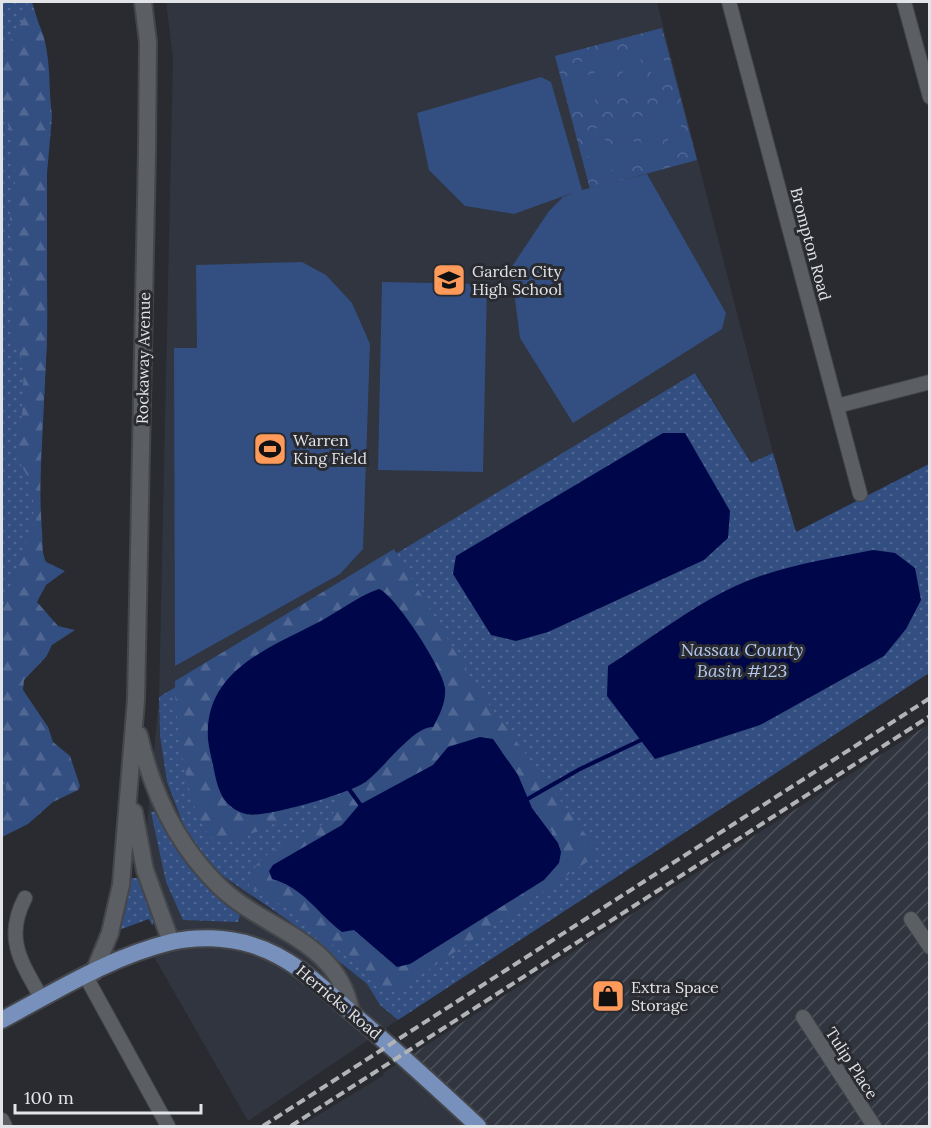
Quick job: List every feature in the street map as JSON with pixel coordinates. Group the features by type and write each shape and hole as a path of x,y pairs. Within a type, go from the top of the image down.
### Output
{"main road":[{"name":"Rockaway Avenue","path":"90,974 110,933 121,885 134,715 147,150 148,42 143,2"},
{"name":"Rockaway Avenue","path":"134,715 145,764 162,807 182,842 220,888 313,949 331,965 346,993 351,1011"},
{"name":"Rockaway Avenue","path":"130,779 138,844 171,942"},
{"name":"Herricks Road","path":"2,1020 90,974 171,942 203,939 252,945 299,968 351,1011 478,1126"}],"street":[{"name":"Brompton Road","path":"729,2 860,494"},
{"path":"904,2 930,97"},
{"path":"837,406 930,382"},
{"path":"25,898 16,919 14,937 23,966 42,999"},
{"path":"911,919 930,947"},
{"path":"90,974 168,1126"},
{"name":"Tulip Place","path":"803,1017 874,1126"},
{"path":"2,1120 5,1126"}],"shaded area":[{"name":"Garden City High School","path":"166,2 657,2 773,453 751,463 696,373 159,697 173,58"},
{"path":"159,697 160,736 167,782 254,899 289,921 367,984 380,1005 398,1020 248,1121 149,948 171,941 143,868"},
{"path":"929,724 929,1126 479,1126 405,1059"},
{"path":"405,1059 479,1126 300,1126 384,1075 383,1073"}],"green space":[{"path":"2,2 32,2 45,44 52,117 47,173 47,336 35,595 10,681 35,716 2,837"},
{"path":"27,13 37,22 44,38 50,86 46,193 47,336 40,482 42,547 46,562 65,571 46,585 37,602 58,626 75,630 52,645 46,657 24,680 23,690 48,727 53,742 70,756 80,786 78,790 53,802 28,824 2,837 2,796 7,793 2,763 2,609 32,527 34,505 29,479 20,463 16,449 22,415 24,363 17,350 10,324 10,211 15,183 13,146 2,98 2,54"},
{"path":"662,28 697,160 590,189 555,56"},
{"path":"659,41 670,84 655,88 644,45"},
{"path":"637,47 649,90 629,95 617,52"},
{"path":"611,54 622,97 602,102 591,59"},
{"path":"585,61 596,104 576,109 565,66"},
{"path":"541,77 551,82 582,190 647,174 726,313 722,329 573,423 520,338 511,268 549,211 563,197 575,192 514,214 465,206 429,170 417,113"},
{"path":"676,107 687,150 672,154 661,111"},
{"path":"655,113 666,156 646,161 635,118"},
{"path":"628,120 640,163 620,168 608,125"},
{"path":"602,127 613,170 593,175 582,132"},
{"name":"Warren King Field","path":"302,262 326,275 352,303 370,344 363,549 340,574 175,666 174,348 197,348 196,265"},
{"path":"382,282 487,284 483,472 378,470"},
{"name":"Nassau County Basin #123","path":"695,373 751,463 773,453 796,532 929,464 929,673 398,1020 380,1005 367,984 289,921 213,869 184,826 167,782 160,736 159,697"},
{"path":"394,549 476,687 592,843 597,855 400,989 387,989 288,909 249,886 253,870 264,858 325,823 334,812 336,798 370,779 425,727 368,593 330,617 208,738 217,785 228,804 236,811 248,815 290,811 267,828 233,841 224,842 215,839 205,829 197,813 184,766 175,681","holes":["480,737 493,739 518,775 532,808 552,831 544,880 410,964 367,941 353,930 342,932 301,895 283,883 272,879 273,865 342,825 359,805 433,765 448,747"]},
{"path":"159,811 184,856 202,880 240,915 238,922 183,920 166,882 151,812"},
{"path":"131,878 139,878 155,923 152,925 149,919 119,930 124,916"}],"water":[{"path":"663,433 685,433 730,511 728,538 704,560 548,632 516,641 491,635 453,574 456,556"},
{"name":"Nassau County Basin #123","path":"873,550 895,553 915,568 921,600 906,629 884,656 760,725 655,759 607,696 608,666 717,596 755,578 784,569"},
{"path":"379,589 387,594 407,618 428,650 442,679 445,699 433,727 425,729 407,741 364,783 342,793 270,813 246,814 232,808 223,798 218,785 208,743 209,716 216,696 227,680 259,654 362,596"},
{"path":"480,737 493,739 518,775 532,808 558,843 561,852 559,863 544,880 410,964 397,967 354,930 342,932 301,894 272,879 269,871 273,865 342,825 359,805 433,765 448,747"}],"waterway":[{"path":"524,801 580,769 641,740"},
{"path":"349,789 362,807"}],"railway":[{"path":"263,1126 930,698"},
{"path":"291,1126 930,716"}],"place":[{"name":"Garden City High School","path":"449,280"},
{"name":"Warren King Field","path":"270,449"},
{"name":"Extra Space Storage","path":"608,996"}]}
